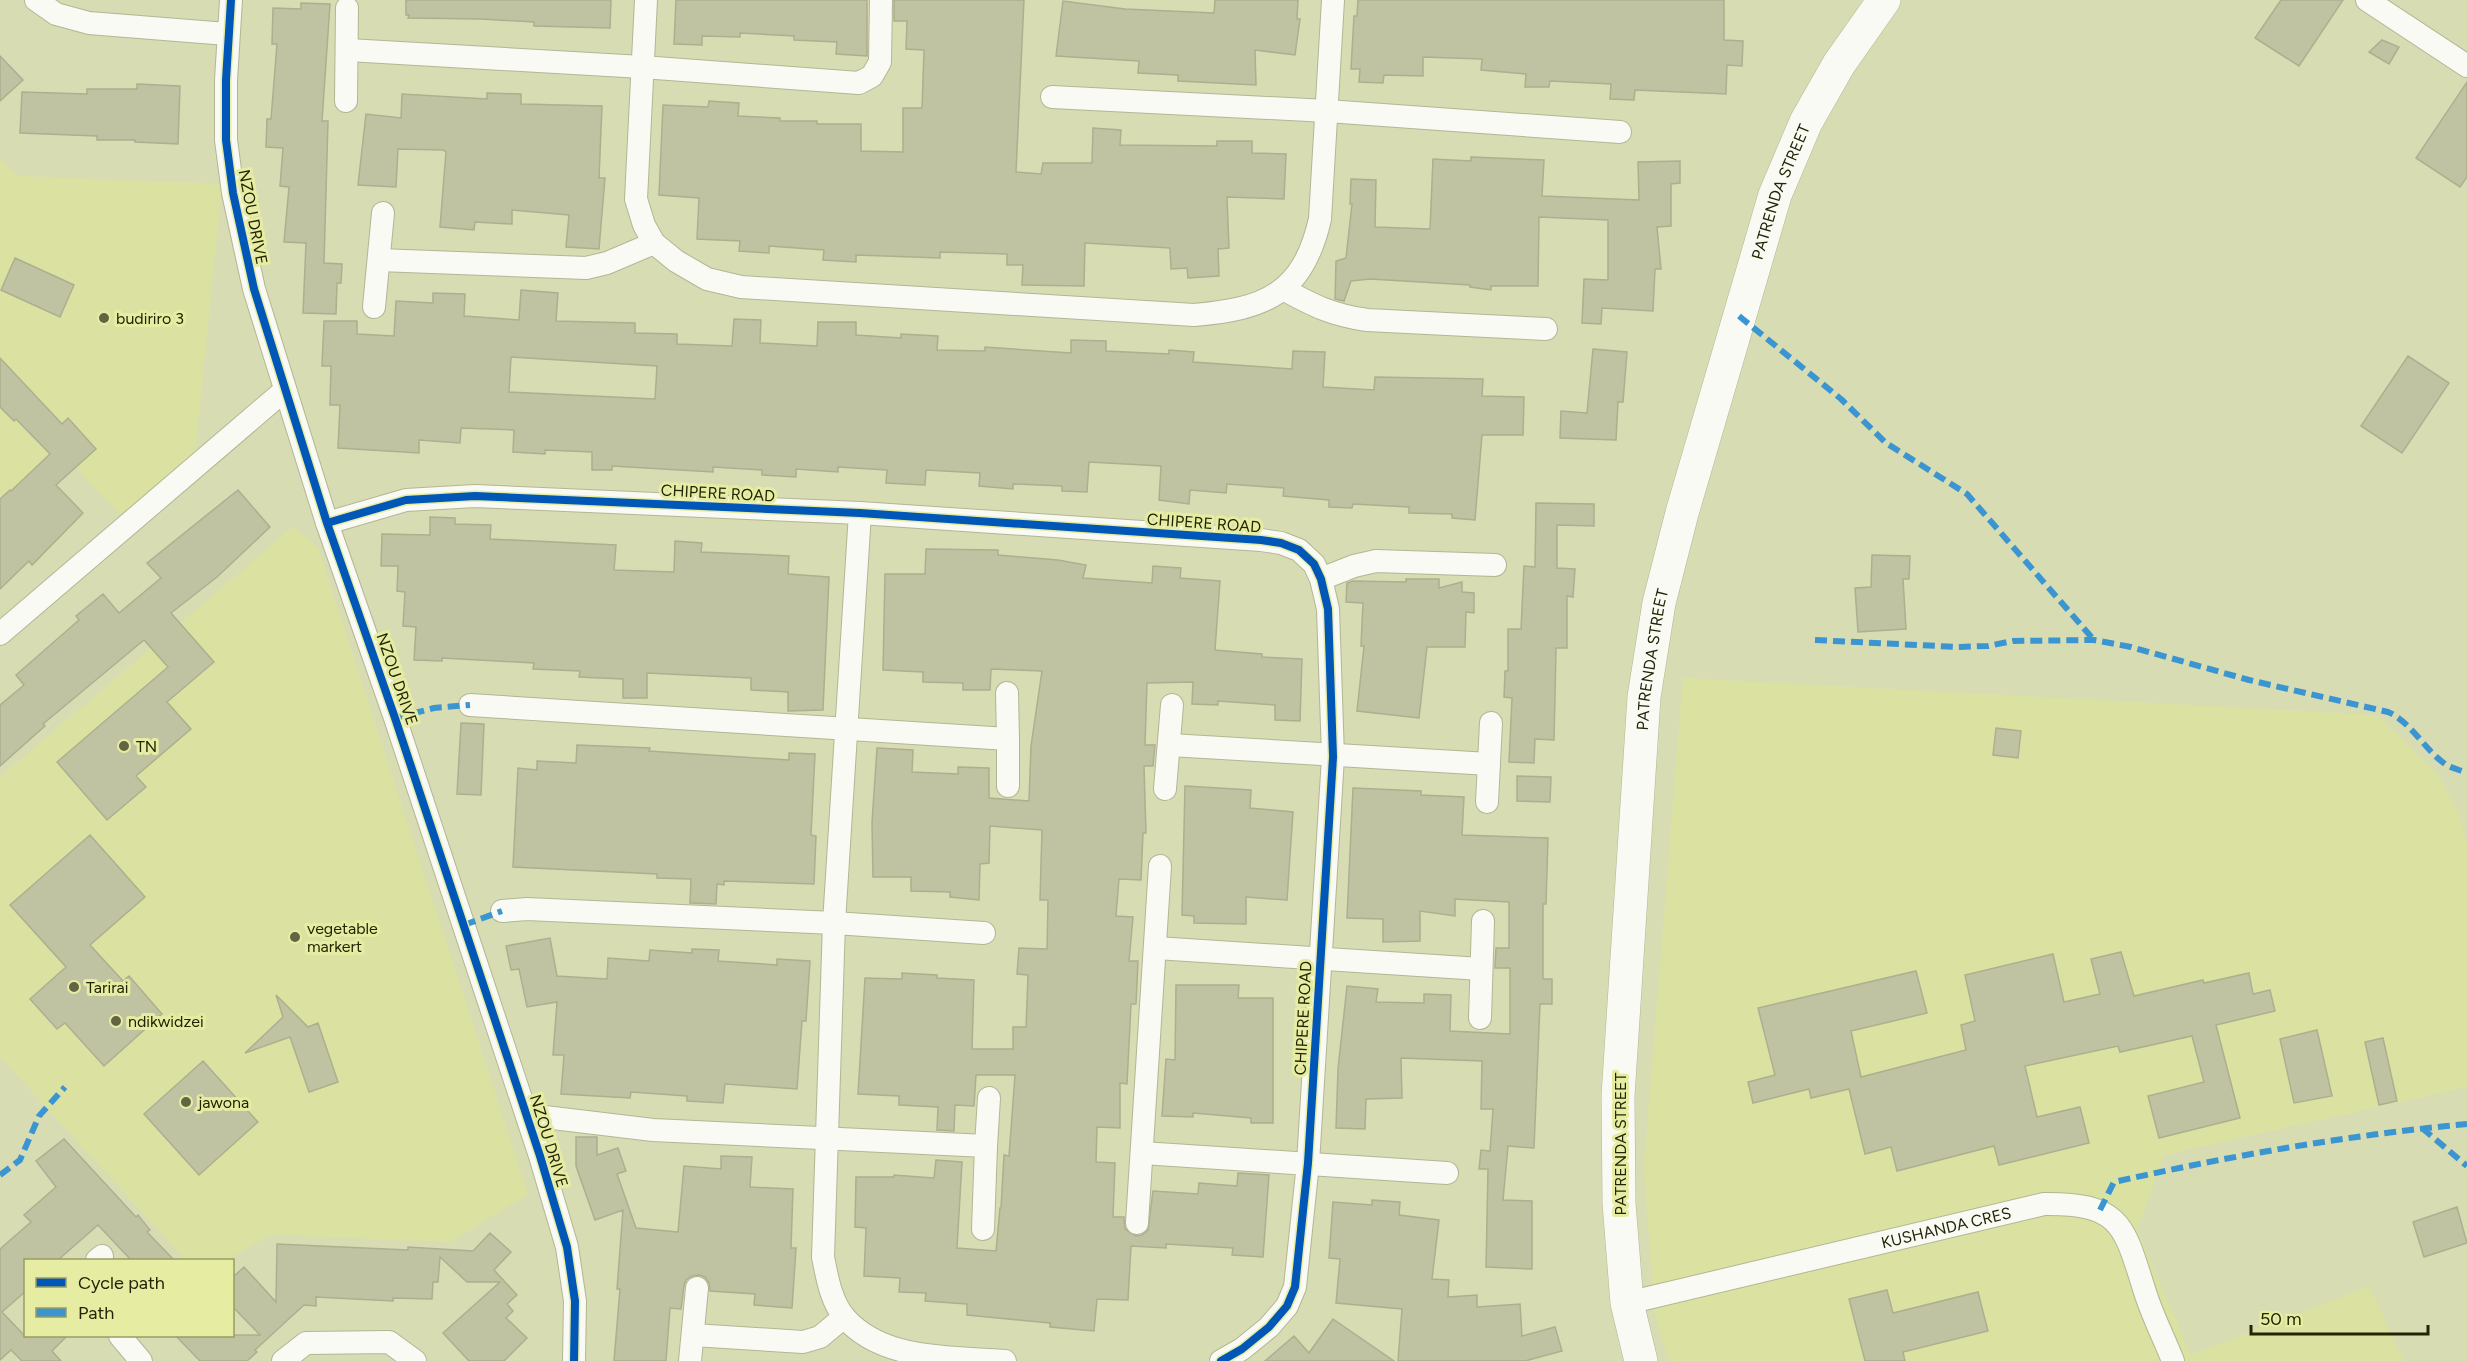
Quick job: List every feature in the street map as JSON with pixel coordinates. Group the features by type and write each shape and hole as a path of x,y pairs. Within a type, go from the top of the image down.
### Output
{"street":[{"path":"36,0 56,14 89,23 227,34"},
{"name":"NZOU DRIVE","path":"231,0 227,34 226,140 233,193 254,289 327,523 354,595 528,1115 567,1247 575,1301 574,1361"},
{"path":"646,0 636,199 644,225 654,243 676,261 707,279 741,287 1194,315 1233,312 1268,299 1282,289 1300,270 1314,244 1320,219 1333,0"},
{"path":"348,50 642,67 859,83 872,76 880,62 881,0"},
{"name":"PATRENDA STREET","path":"1641,1361 1627,1303 1619,1203 1618,1096 1644,697 1659,603 1682,513 1774,195 1806,122 1839,64 1884,0"},
{"path":"2367,0 2467,66"},
{"path":"346,101 347,8"},
{"path":"1052,97 1327,111 1620,132"},
{"path":"374,307 383,213"},
{"path":"378,260 586,268 607,263 654,243"},
{"path":"1282,289 1339,316 1367,320 1546,329"},
{"path":"0,634 285,390"},
{"name":"CHIPERE ROAD","path":"327,523 406,501 475,496 860,513 1261,540 1281,543 1299,550 1314,564 1321,579 1328,609 1333,757 1308,1163 1295,1287 1287,1306 1269,1327 1242,1349 1221,1361"},
{"path":"860,513 834,923 823,1257 827,1279 844,1317 866,1336 889,1348 910,1353 1005,1361"},
{"path":"1321,579 1354,566 1376,561 1494,565"},
{"path":"1007,693 1008,786"},
{"path":"470,705 1008,739"},
{"path":"1165,789 1172,705"},
{"path":"1487,802 1491,723"},
{"path":"1170,745 1333,757 1489,764"},
{"path":"1137,1223 1160,866"},
{"path":"502,910 527,909 834,923 984,933"},
{"path":"1480,1017 1483,921"},
{"path":"1156,948 1481,969"},
{"path":"983,1229 989,1098"},
{"path":"528,1115 653,1130 986,1146"},
{"path":"1142,1153 1447,1173"},
{"name":"KUSHANDA CRES","path":"1627,1303 2044,1204 2074,1204 2100,1210 2118,1224 2131,1246 2146,1295 2173,1361"},
{"path":"690,1361 697,1288"},
{"path":"693,1335 803,1342 820,1337 844,1317"},
{"path":"122,1337 141,1361"},
{"path":"284,1361 306,1343 389,1342 415,1361"}],"shaded area":[{"name":"budiriro 3","path":"0,158 17,176 222,184 195,454 124,518 61,452 0,505"},
{"path":"293,527 318,548 528,1194 450,1242 270,1235 229,1259 185,1259 0,1057 0,777"},
{"path":"1683,678 2377,715 2438,775 2459,814 2467,846 2467,1087 2164,1155 2137,1230 2191,1355 2369,1286 2404,1361 1669,1361 1654,1310 1644,1165"}],"building":[{"path":"406,0 611,0 610,28 534,26 534,22 481,19 408,18"},
{"path":"676,0 867,0 867,56 836,54 837,42 794,40 794,36 740,33 740,37 702,36 702,45 674,44"},
{"path":"894,0 1024,0 1016,172 1041,174 1043,163 1092,163 1093,128 1121,130 1120,145 1217,146 1217,141 1252,141 1252,153 1286,154 1284,199 1227,197 1229,248 1218,249 1219,276 1188,278 1187,268 1171,269 1170,248 1085,243 1084,286 1022,285 1023,265 1007,265 1007,254 940,252 940,258 856,255 856,262 823,260 824,250 769,246 769,253 739,251 740,241 697,239 699,198 659,195 663,105 708,107 709,101 739,103 738,116 780,118 780,121 817,121 817,124 861,124 861,151 903,152 903,108 922,108 924,50 906,49 907,21 894,21"},
{"path":"1215,0 1298,0 1297,19 1300,19 1295,55 1255,50 1256,85 1178,81 1178,75 1138,73 1139,61 1056,56 1063,1 1125,9 1214,13"},
{"path":"1358,0 1724,0 1724,40 1743,41 1742,66 1727,65 1726,94 1635,90 1634,100 1610,99 1611,84 1550,81 1549,87 1525,87 1526,74 1481,70 1482,59 1423,57 1423,76 1384,75 1383,83 1359,82 1360,69 1351,69 1354,16 1357,16"},
{"path":"2281,0 2343,0 2299,66 2255,38"},
{"path":"301,3 330,4 322,121 328,121 324,263 342,264 341,283 337,283 336,314 303,313 306,243 284,242 289,187 280,186 283,148 266,147 267,119 271,119 277,44 272,44 273,8 301,9"},
{"path":"2382,40 2399,47 2389,64 2369,52"},
{"path":"0,56 23,80 0,101"},
{"path":"2467,82 2467,177 2460,187 2416,158"},
{"path":"137,84 180,86 178,144 135,142 135,140 97,140 97,136 20,133 22,92 87,94 87,89 137,89"},
{"path":"487,93 521,94 521,104 602,106 599,178 605,178 599,249 566,247 569,215 512,210 512,224 475,222 474,230 440,227 446,152 443,150 398,149 396,187 358,185 366,114 401,118 402,94 487,99"},
{"path":"1471,157 1544,160 1542,196 1639,200 1638,162 1680,161 1680,183 1671,184 1671,226 1657,227 1661,269 1655,269 1653,311 1602,308 1601,324 1582,323 1584,279 1608,280 1608,220 1539,217 1538,286 1491,286 1491,290 1470,287 1470,285 1370,279 1351,281 1344,301 1335,299 1336,261 1346,258 1352,204 1350,204 1351,179 1376,180 1375,227 1430,229 1433,159 1471,161"},
{"path":"15,258 74,285 60,317 1,290"},
{"path":"521,290 558,293 556,321 635,323 635,333 677,334 677,344 732,346 734,319 761,320 760,343 817,346 818,322 856,322 856,335 901,338 901,334 938,336 937,350 985,351 985,347 1071,353 1071,340 1106,341 1106,351 1169,354 1169,350 1194,352 1193,362 1292,369 1293,351 1325,352 1323,387 1374,390 1375,377 1483,379 1482,396 1524,397 1523,435 1482,435 1475,520 1452,518 1452,514 1409,513 1409,507 1353,504 1352,508 1329,507 1329,500 1283,496 1284,488 1227,484 1226,493 1190,490 1189,504 1159,500 1161,466 1089,462 1087,492 1062,491 1062,486 1013,484 1013,489 979,486 980,473 926,470 925,485 886,483 887,470 838,467 838,472 796,469 796,477 762,475 762,470 713,467 713,472 612,466 612,470 592,470 592,452 545,450 545,454 513,452 514,430 461,428 460,443 419,440 419,453 338,448 340,405 330,405 331,366 322,366 324,321 357,321 357,334 394,336 396,301 433,303 433,293 465,294 464,316 519,320","holes":["511,357 657,366 655,399 509,392"]},
{"path":"1593,349 1627,352 1623,402 1618,402 1616,440 1560,438 1561,411 1587,413"},
{"path":"2408,356 2449,383 2402,453 2361,426"},
{"path":"0,358 62,424 68,418 96,449 56,485 83,513 32,565 29,561 0,589 0,499 50,454 16,419 14,421 0,407"},
{"path":"238,490 270,527 217,577 171,613 214,662 167,702 191,729 136,776 146,787 107,820 57,762 168,667 144,640 43,724 45,726 0,766 0,705 24,685 16,675 79,620 76,616 103,594 119,613 161,578 147,563"},
{"path":"1536,503 1594,504 1594,526 1557,525 1557,568 1575,569 1573,597 1567,596 1567,648 1556,648 1554,740 1535,739 1534,763 1509,762 1512,698 1504,697 1505,671 1508,671 1508,629 1521,629 1524,566 1535,567"},
{"path":"430,517 455,518 455,524 491,525 490,539 616,545 614,570 674,572 675,541 702,543 701,552 789,556 788,574 829,577 823,710 788,711 788,692 751,690 751,678 647,673 647,698 623,698 623,679 579,677 580,671 533,669 534,663 442,658 442,661 414,660 416,627 403,626 405,592 397,591 398,566 381,566 382,534 430,535"},
{"path":"926,549 998,550 998,555 1058,560 1086,565 1083,578 1152,583 1153,566 1181,568 1180,578 1220,581 1215,650 1262,654 1262,657 1302,659 1300,721 1275,720 1275,705 1218,701 1218,705 1192,704 1193,682 1147,683 1145,745 1155,745 1153,766 1144,766 1146,833 1143,833 1141,880 1119,879 1116,916 1133,917 1129,961 1138,961 1136,1004 1131,1004 1127,1084 1120,1083 1120,1128 1097,1127 1096,1162 1115,1163 1113,1217 1124,1217 1125,1229 1136,1236 1148,1230 1153,1191 1198,1194 1199,1183 1237,1186 1238,1173 1269,1175 1263,1257 1232,1255 1233,1248 1166,1244 1166,1248 1131,1246 1128,1300 1097,1299 1094,1331 1050,1327 1050,1323 967,1315 967,1304 925,1301 926,1293 899,1292 900,1278 864,1276 866,1228 855,1227 856,1177 894,1177 894,1175 934,1178 936,1160 962,1162 957,1248 996,1251 1004,1155 1009,1156 1015,1075 976,1075 974,1106 955,1105 954,1131 937,1130 938,1107 899,1105 899,1096 858,1094 865,978 902,979 902,973 974,980 972,1049 1013,1049 1013,1027 1026,1027 1028,975 1017,974 1019,948 1047,949 1048,900 1040,900 1042,830 990,826 989,863 980,864 979,900 950,897 950,892 911,891 911,877 873,877 872,823 877,748 913,750 912,772 958,774 958,767 989,768 989,798 1029,801 1031,746 1042,671 991,669 990,690 963,690 963,683 923,682 923,672 883,670 885,574 925,574"},
{"path":"1872,555 1910,556 1909,579 1903,579 1906,629 1858,632 1855,588 1871,587"},
{"path":"1406,579 1439,579 1439,588 1462,582 1462,592 1474,593 1474,613 1466,612 1465,647 1427,647 1419,718 1357,711 1364,646 1361,646 1363,603 1346,602 1347,583 1353,581 1406,582"},
{"path":"461,723 484,724 481,795 457,794"},
{"path":"1996,728 2021,731 2018,758 1993,755"},
{"path":"577,745 650,748 649,751 789,760 789,753 815,754 811,835 816,836 814,884 724,881 724,885 717,884 716,904 690,903 691,879 657,878 657,874 513,867 518,768 537,770 537,761 576,763"},
{"path":"1517,776 1551,777 1550,802 1517,801"},
{"path":"1185,786 1251,790 1250,808 1293,812 1287,900 1246,897 1246,924 1194,923 1194,916 1182,915"},
{"path":"1353,788 1421,791 1421,795 1464,797 1462,835 1548,838 1546,904 1543,904 1543,979 1552,979 1552,1004 1540,1004 1534,1148 1508,1146 1503,1200 1532,1201 1532,1269 1486,1267 1488,1169 1479,1169 1481,1150 1490,1151 1493,1109 1481,1109 1482,1061 1401,1058 1402,1098 1366,1099 1365,1129 1336,1128 1338,1069 1347,986 1378,989 1376,1002 1424,1003 1424,994 1451,995 1450,1031 1510,1034 1510,968 1495,968 1496,948 1509,948 1509,902 1455,899 1455,916 1420,911 1420,941 1383,942 1383,919 1347,918"},
{"path":"90,835 145,897 90,945 123,981 129,976 162,1014 104,1066 65,1023 57,1029 30,999 66,967 10,905"},
{"path":"550,938 557,976 607,979 608,958 649,961 650,950 692,953 692,949 719,950 718,961 777,965 777,959 810,961 806,1021 802,1021 797,1089 725,1084 723,1103 687,1101 687,1096 631,1092 630,1098 561,1094 564,1055 553,1055 557,1002 527,1007 519,969 511,970 506,946"},
{"path":"2121,952 2134,996 2203,980 2204,983 2249,973 2253,994 2270,990 2275,1011 2216,1025 2240,1118 2159,1138 2148,1096 2204,1082 2192,1036 2120,1052 2118,1046 2025,1066 2037,1117 2080,1107 2089,1143 1999,1165 1994,1146 1897,1171 1891,1147 1865,1154 1849,1089 1811,1098 1809,1089 1753,1103 1748,1082 1775,1075 1758,1008 1916,971 1927,1013 1851,1031 1861,1077 1966,1050 1961,1025 1975,1021 1965,975 2053,954 2064,1002 2100,994 2091,959"},
{"path":"1176,985 1239,985 1238,998 1273,998 1273,1123 1251,1123 1251,1118 1193,1113 1193,1117 1162,1116 1166,1059 1175,1060"},
{"path":"276,995 308,1027 318,1023 338,1082 309,1092 290,1037 245,1053 283,1017"},
{"path":"2317,1030 2332,1096 2294,1103 2280,1039"},
{"path":"2383,1038 2397,1101 2379,1105 2365,1042"},
{"path":"203,1061 258,1122 199,1175 144,1114"},
{"path":"576,1137 597,1137 597,1155 618,1148 626,1171 617,1174 636,1228 678,1232 684,1166 721,1169 721,1156 752,1157 750,1187 793,1189 791,1248 796,1248 792,1308 754,1305 755,1294 710,1291 705,1277 692,1276 686,1280 684,1286 681,1309 670,1308 666,1361 614,1361 623,1210 595,1220 576,1166"},
{"path":"64,1139 136,1217 138,1215 150,1230 147,1232 173,1259 130,1259 98,1225 59,1259 24,1259 24,1293 2,1312 24,1337 66,1337 52,1351 61,1361 22,1361 11,1350 0,1360 0,1249 31,1222 24,1215 56,1187 36,1161"},
{"path":"1372,1200 1400,1202 1399,1215 1439,1220 1432,1279 1449,1280 1448,1297 1477,1295 1477,1307 1520,1304 1522,1336 1555,1327 1562,1351 1525,1361 1398,1361 1402,1309 1336,1303 1340,1259 1329,1258 1333,1202 1372,1205"},
{"path":"2457,1207 2467,1243 2424,1257 2413,1222"},
{"path":"490,1233 511,1252 494,1270 517,1295 507,1304 513,1311 506,1318 527,1338 504,1361 469,1361 443,1333 500,1282 467,1282 440,1257 438,1282 433,1282 432,1299 393,1298 393,1301 316,1297 316,1306 304,1305 255,1350 257,1352 247,1361 200,1361 177,1337 260,1335 234,1308 234,1276 244,1267 276,1302 277,1244 473,1251"},
{"path":"1887,1290 1893,1313 1978,1292 1988,1331 1903,1352 1905,1361 1865,1361 1849,1299"},
{"path":"1333,1319 1394,1361 1265,1361 1294,1336 1309,1353"}],"marked path":[{"path":"1739,316 1841,399 1886,443 1967,494 2094,640"},
{"path":"1815,640 1958,647 1988,646 2013,641 2094,640 2131,647 2249,680 2388,712 2404,722 2437,758 2467,773"},
{"path":"395,718 434,708 470,705"},
{"path":"464,925 502,911"},
{"path":"0,1175 20,1160 39,1116 65,1087"},
{"path":"2100,1210 2114,1182 2289,1147 2467,1124"},
{"path":"2422,1128 2467,1166"}],"cycle path":[{"path":"231,0 226,80 226,140 233,193 254,289 327,523 395,718 540,1156 567,1247 575,1301 574,1361"},
{"path":"327,523 406,500 475,496 860,513 1261,540 1281,543 1299,550 1314,564 1321,579 1328,609 1333,757 1308,1163 1295,1287 1287,1306 1269,1327 1242,1349 1221,1361"}],"place":[{"name":"budiriro 3","path":"104,318"},
{"name":"TN","path":"124,746"},
{"name":"vegetable markert","path":"295,937"},
{"name":"Tarirai","path":"74,987"},
{"name":"ndikwidzei","path":"116,1021"},
{"name":"jawona","path":"186,1102"}]}
